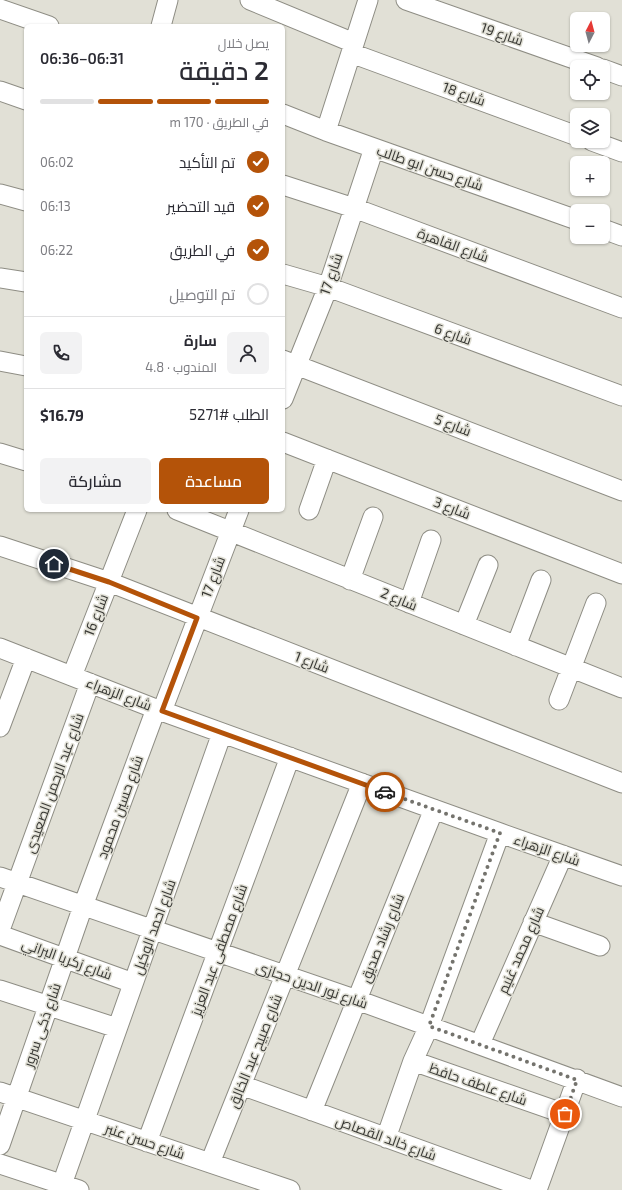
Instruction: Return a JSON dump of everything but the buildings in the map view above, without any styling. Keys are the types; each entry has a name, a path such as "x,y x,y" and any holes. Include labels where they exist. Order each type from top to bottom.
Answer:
{"street":[{"path":"162,24 168,0"},
{"name":"شارع 18","path":"250,0 353,48 570,133"},
{"path":"326,131 368,0"},
{"name":"شارع 19","path":"406,0 578,60"},
{"path":"0,9 43,24"},
{"path":"610,72 622,76"},
{"path":"0,91 24,99"},
{"name":"شارع حسن ابو طالب","path":"285,115 326,131 570,218"},
{"name":"شارع 17","path":"285,389 290,363 328,287 374,148"},
{"path":"610,148 622,152"},
{"name":"شارع القاهرة","path":"285,186 354,208 622,308"},
{"path":"0,194 24,200"},
{"path":"610,232 622,236"},
{"name":"شارع 6","path":"285,275 328,287 622,396"},
{"path":"0,278 24,282"},
{"path":"0,361 24,366"},
{"name":"شارع 5","path":"290,363 622,491"},
{"name":"شارع 3","path":"285,443 622,574"},
{"path":"0,453 24,460"},
{"path":"309,510 327,459"},
{"name":"شارع 16","path":"72,676 136,512"},
{"name":"شارع 2","path":"182,512 622,688"},
{"name":"شارع 17","path":"159,710 238,512"},
{"path":"350,580 373,517"},
{"path":"409,603 431,540"},
{"name":"شارع 1","path":"0,546 109,582 197,618 622,783"},
{"path":"464,625 488,565"},
{"path":"516,646 541,580"},
{"path":"559,700 596,603"},
{"name":"شارع الزهراء","path":"0,648 159,710 622,876"},
{"path":"0,727 26,658"},
{"name":"شارع عبد الرحمن الصعيدى","path":"0,930 9,880 90,683"},
{"name":"شارع حسين محمود","path":"83,906 159,710"},
{"name":"شارع احمد الوكيل","path":"61,1187 222,733"},
{"name":"شارع مصطفى عبد العزيز","path":"147,1142 290,757"},
{"name":"شارع صبيح عبد الخالق","path":"210,1163 362,783"},
{"name":"شارع رشاد صديق","path":"312,1111 434,809"},
{"path":"386,1138 413,1061 429,1026 500,833"},
{"name":"شارع محمد غنيم","path":"480,1044 563,855"},
{"name":"شارع نور الدين حجازى","path":"9,880 357,1000 622,1097"},
{"name":"شارع ذكى سرور","path":"0,1145 8,1095 49,1006 83,906"},
{"path":"533,922 600,946"},
{"name":"شارع زكريا البراني","path":"0,935 133,983"},
{"path":"0,990 117,1028"},
{"name":"شارع عاطف حافظ","path":"413,1061 565,1114"},
{"path":"537,1190 577,1080"},
{"name":"شارع خالد القصاص","path":"241,1085 531,1190"},
{"name":"شارع حسن عنبر","path":"8,1095 290,1190"},
{"path":"0,1164 61,1187 79,1190"}],"way so far":[{"path":"385,792 500,833 429,1026 577,1080 565,1114"}],"route":[{"path":"54,564 109,582 197,618 162,711 385,792"}]}
